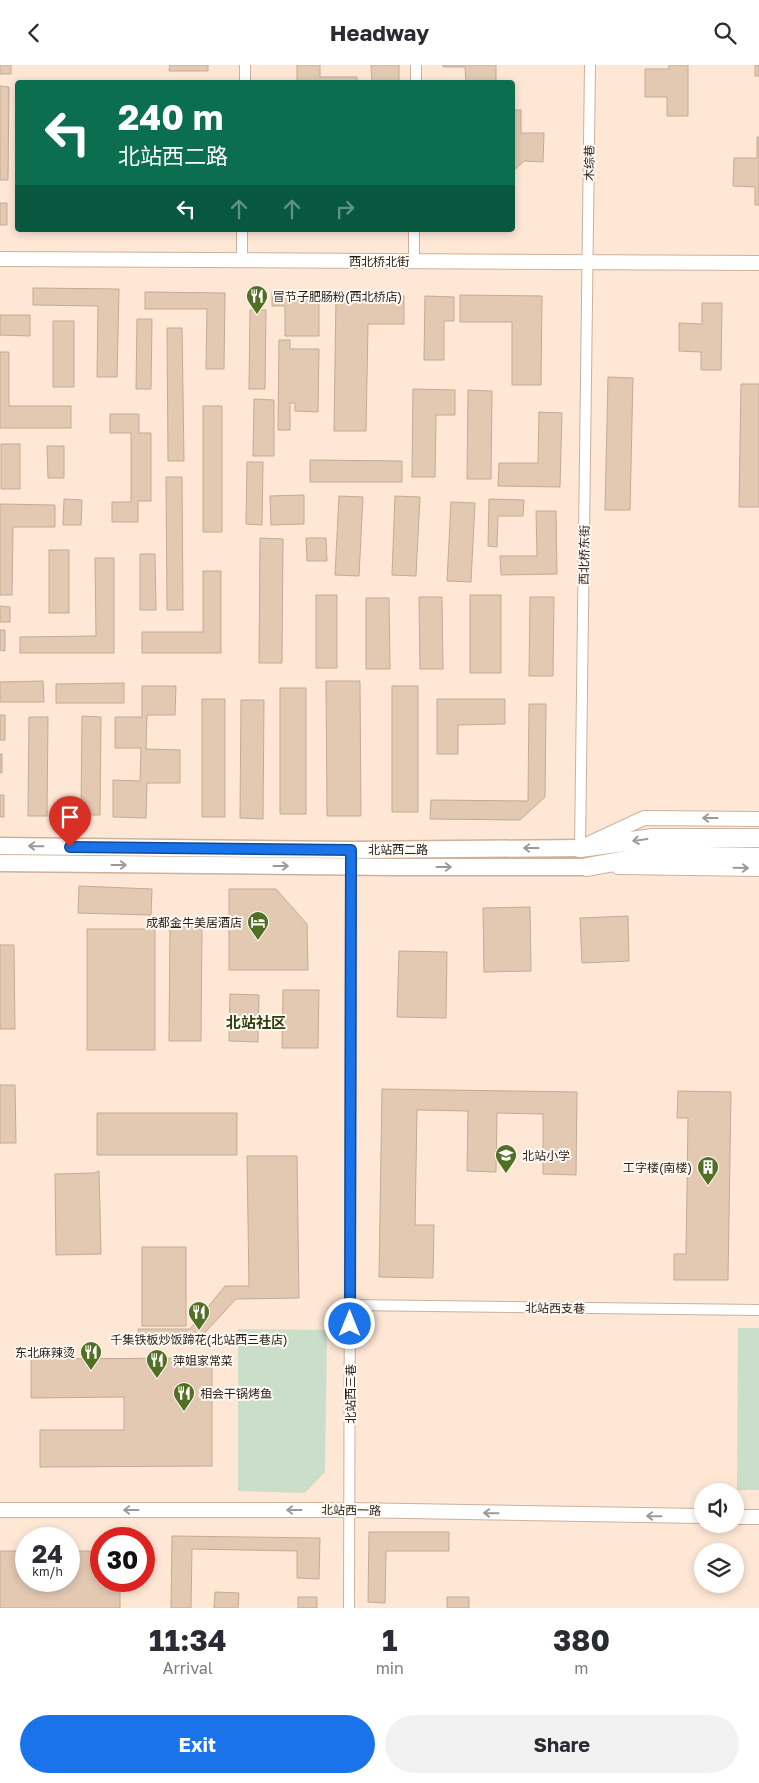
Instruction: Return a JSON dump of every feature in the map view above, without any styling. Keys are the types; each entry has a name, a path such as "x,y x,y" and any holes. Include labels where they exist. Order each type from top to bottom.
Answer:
{"highway":[{"path":"580,848 652,838 759,839"},
{"path":"587,867 652,855 759,857"}],"main road":[{"name":"北站西二路","path":"0,846 351,850 580,848"},
{"name":"北站西二路","path":"0,863 351,867 587,867"}],"street":[{"path":"245,65 245,80"},
{"path":"416,65 416,80"},
{"name":"木综巷","path":"588,262 590,65"},
{"path":"242,232 242,260"},
{"path":"414,232 414,261"},
{"name":"西北桥北街","path":"0,259 759,263"},
{"name":"西北桥东街","path":"580,848 588,262"},
{"name":"北站西二路","path":"580,848 644,818 759,819"},
{"name":"北站西三巷","path":"349,1608 351,850"},
{"name":"北站西二路","path":"587,867 759,869"},
{"name":"北站西支巷","path":"350,1305 759,1310"},
{"name":"北站西一路","path":"0,1510 350,1510 694,1516"},
{"path":"744,1517 759,1517"}],"green space":[{"path":"738,1328 759,1328 759,1490 744,1490 744,1483 737,1483"},
{"path":"238,1329 327,1330 325,1472 305,1493 238,1491"}],"building":[{"path":"0,65 11,65 11,74 0,74"},
{"path":"170,65 208,65 208,71 169,71"},
{"path":"297,65 320,65 320,77 357,77 357,80 297,80"},
{"path":"371,65 399,65 399,80 372,80"},
{"path":"443,65 496,65 496,80 466,80 465,67 443,67"},
{"path":"669,65 688,65 688,116 667,116 667,97 645,97 645,69 669,69"},
{"path":"755,65 759,65 759,76 755,76"},
{"path":"0,86 9,87 8,180 0,180"},
{"path":"515,110 521,110 521,133 544,133 543,162 524,161 515,169"},
{"path":"757,137 759,137 759,205 755,205 755,187 733,186 734,158 757,158"},
{"path":"0,203 7,203 7,225 0,225"},
{"path":"33,288 119,289 117,377 97,377 98,306 33,305"},
{"path":"145,292 225,293 224,369 206,369 207,309 145,309"},
{"path":"272,292 319,292 319,336 285,336 285,306 272,306"},
{"path":"336,295 404,296 404,324 368,324 366,431 334,431"},
{"path":"460,295 542,296 541,385 512,385 512,322 460,322"},
{"path":"425,296 454,297 454,321 444,321 444,360 424,360"},
{"path":"702,303 722,303 721,370 701,370 701,352 679,351 679,323 702,324"},
{"path":"250,310 266,310 265,389 249,389"},
{"path":"0,315 30,315 30,336 0,335"},
{"path":"137,319 152,319 151,389 136,389"},
{"path":"53,321 74,321 74,387 53,387"},
{"path":"167,328 182,328 184,461 168,461"},
{"path":"279,340 290,340 290,349 319,349 318,412 295,411 295,403 290,403 290,430 278,430"},
{"path":"0,352 9,352 9,406 71,406 71,428 0,428"},
{"path":"608,377 633,378 630,510 605,510"},
{"path":"741,384 759,384 759,507 739,507"},
{"path":"413,389 455,390 455,415 436,415 435,477 412,477"},
{"path":"468,390 492,391 491,479 467,479"},
{"path":"254,399 274,400 274,456 253,456"},
{"path":"203,406 222,406 222,532 203,532"},
{"path":"539,412 562,413 560,487 498,486 499,463 538,463"},
{"path":"110,414 139,414 139,433 151,433 151,501 138,501 138,522 112,522 112,502 131,502 131,433 110,433"},
{"path":"1,444 20,444 20,489 1,489"},
{"path":"47,446 64,446 64,478 48,478"},
{"path":"310,460 402,461 402,482 310,482"},
{"path":"247,462 263,462 262,525 246,524"},
{"path":"166,477 182,477 183,610 167,610"},
{"path":"304,495 304,524 271,525 270,496"},
{"path":"339,496 363,497 359,576 335,575"},
{"path":"395,496 420,497 416,576 392,575"},
{"path":"64,499 82,500 81,525 63,525"},
{"path":"489,499 524,500 523,516 498,516 497,547 488,546"},
{"path":"451,502 475,503 471,582 447,581"},
{"path":"0,504 55,505 55,527 13,527 12,595 0,595"},
{"path":"536,511 556,511 557,574 501,575 500,556 537,556"},
{"path":"260,538 283,539 282,663 259,663"},
{"path":"306,538 326,538 327,561 307,561"},
{"path":"49,550 69,550 69,613 49,613"},
{"path":"140,554 155,554 156,610 140,610"},
{"path":"95,558 114,558 114,653 20,653 20,637 96,636"},
{"path":"203,571 221,571 221,653 142,653 142,632 203,632"},
{"path":"316,595 337,595 337,668 316,668"},
{"path":"470,595 501,595 501,673 470,673"},
{"path":"419,597 442,597 443,669 420,669"},
{"path":"530,597 554,597 553,676 529,676"},
{"path":"366,598 389,598 390,669 366,669"},
{"path":"0,606 10,607 10,622 0,622"},
{"path":"0,630 5,630 5,651 0,650"},
{"path":"43,681 44,702 0,702 0,682"},
{"path":"326,681 360,681 361,816 327,816"},
{"path":"124,683 124,703 56,703 56,684"},
{"path":"142,686 176,686 175,715 147,715 146,749 180,750 180,783 147,783 146,818 113,817 113,780 140,781 141,748 115,748 115,717 142,717"},
{"path":"392,686 418,686 418,812 392,812"},
{"path":"280,688 306,688 306,814 280,814"},
{"path":"202,699 225,699 225,817 202,817"},
{"path":"437,699 505,699 505,724 458,725 458,754 437,754"},
{"path":"241,700 264,700 263,819 240,818"},
{"path":"529,704 546,704 545,797 520,820 430,819 431,800 528,801"},
{"path":"0,715 5,715 5,740 0,740"},
{"path":"82,716 101,717 100,815 81,815"},
{"path":"29,717 48,717 47,816 28,816"},
{"path":"0,754 2,754 2,773 0,773"},
{"path":"0,795 4,795 4,817 0,817"},
{"path":"79,886 152,889 151,915 78,913"},
{"path":"229,889 276,889 307,924 308,970 229,970"},
{"path":"530,907 531,971 484,972 483,908"},
{"path":"628,916 629,961 582,963 580,918"},
{"path":"170,925 202,926 201,1041 169,1041"},
{"path":"87,929 155,929 155,1050 87,1050"},
{"path":"0,945 14,945 15,1029 0,1029"},
{"path":"399,951 447,952 446,1018 397,1017"},
{"path":"283,990 319,990 318,1048 282,1048"},
{"path":"230,994 259,995 258,1042 229,1041"},
{"path":"0,1085 15,1085 16,1143 0,1143"},
{"path":"382,1089 577,1092 576,1175 543,1174 543,1114 497,1113 496,1172 467,1171 468,1111 417,1110 415,1225 434,1225 433,1278 379,1277"},
{"name":"工字楼(南楼)","path":"678,1091 731,1092 728,1280 674,1280 674,1254 686,1254 688,1118 677,1118"},
{"path":"97,1113 237,1113 237,1155 97,1155"},
{"path":"247,1156 297,1156 299,1298 236,1299 198,1340 139,1341 138,1329 190,1329 225,1286 249,1286"},
{"path":"99,1171 101,1254 56,1255 55,1174 94,1173"},
{"path":"142,1247 186,1247 186,1326 142,1326"},
{"path":"212,1358 212,1466 40,1467 40,1430 124,1430 124,1397 31,1398 31,1359"},
{"path":"369,1532 449,1532 449,1551 386,1551 385,1603 368,1602"},
{"path":"172,1536 320,1538 319,1579 297,1578 297,1551 192,1549 191,1608 171,1608"},
{"path":"0,1551 15,1551 15,1592 80,1592 80,1551 90,1551 90,1592 120,1592 120,1608 0,1608"},
{"path":"215,1592 239,1593 238,1608 214,1608"},
{"path":"298,1597 317,1597 317,1608 298,1608"},
{"path":"447,1597 469,1597 469,1608 447,1608"}],"place":[{"name":"冒节子肥肠粉(西北桥店)","path":"257,315"},
{"name":"成都金牛美居酒店","path":"258,941"},
{"name":"北站小学","path":"506,1174"},
{"name":"工字楼(南楼)","path":"708,1186"},
{"name":"千集铁板炒饭蹄花(北站西三巷店)","path":"199,1331"},
{"name":"东北麻辣烫","path":"91,1371"},
{"name":"萍姐家常菜","path":"157,1379"},
{"name":"相会干锅烤鱼","path":"184,1412"}],"district":[{"name":"北站社区","path":"256,1022"}],"route":[{"path":"70,847 351,850 350,1324"}]}
